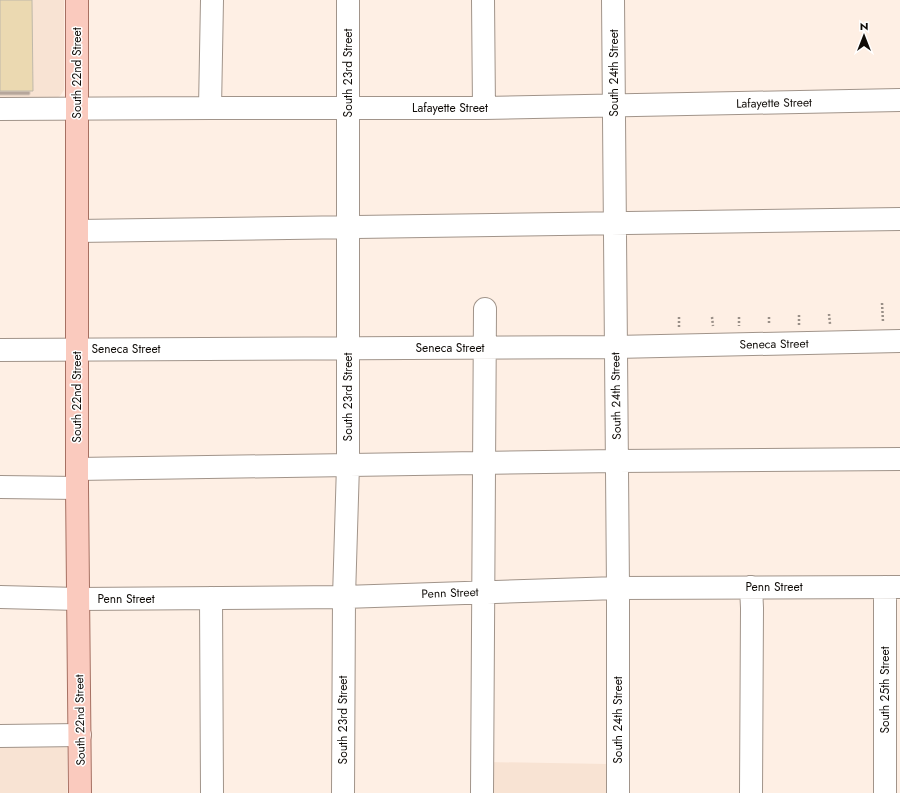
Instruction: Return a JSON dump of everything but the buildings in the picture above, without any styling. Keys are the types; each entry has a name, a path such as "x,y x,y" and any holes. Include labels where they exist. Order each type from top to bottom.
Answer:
{"main road":[{"name":"South 22nd Street","path":"77,0 77,479 80,793"}],"street":[{"path":"210,108 212,0"},
{"name":"South 23rd Street","path":"343,793 344,597 348,465 348,0"},
{"path":"483,0 484,108"},
{"name":"South 24th Street","path":"613,0 618,588 618,793"},
{"name":"Lafayette Street","path":"0,109 484,108 900,100"},
{"path":"77,231 900,219"},
{"path":"482,793 485,309"},
{"name":"Seneca Street","path":"0,350 615,347 900,341"},
{"path":"0,488 77,479 348,465 484,462 900,459"},
{"path":"750,793 751,587"},
{"name":"Penn Street","path":"0,597 78,599 344,597 618,588 892,587"},
{"name":"South 25th Street","path":"886,793 892,587"},
{"path":"211,598 212,793"},
{"path":"0,736 80,735"}],"path":[{"path":"882,303 883,324"},
{"path":"830,314 830,325"},
{"path":"799,315 799,325"},
{"path":"679,316 679,327"},
{"path":"712,317 713,326"},
{"path":"739,317 740,326"},
{"path":"769,317 769,326"}],"shaded area":[{"path":"0,0 64,0 64,90 60,96 53,100 0,99"},
{"path":"0,744 67,744 67,793 0,793"},
{"path":"487,762 608,764 608,793 487,793"}]}
